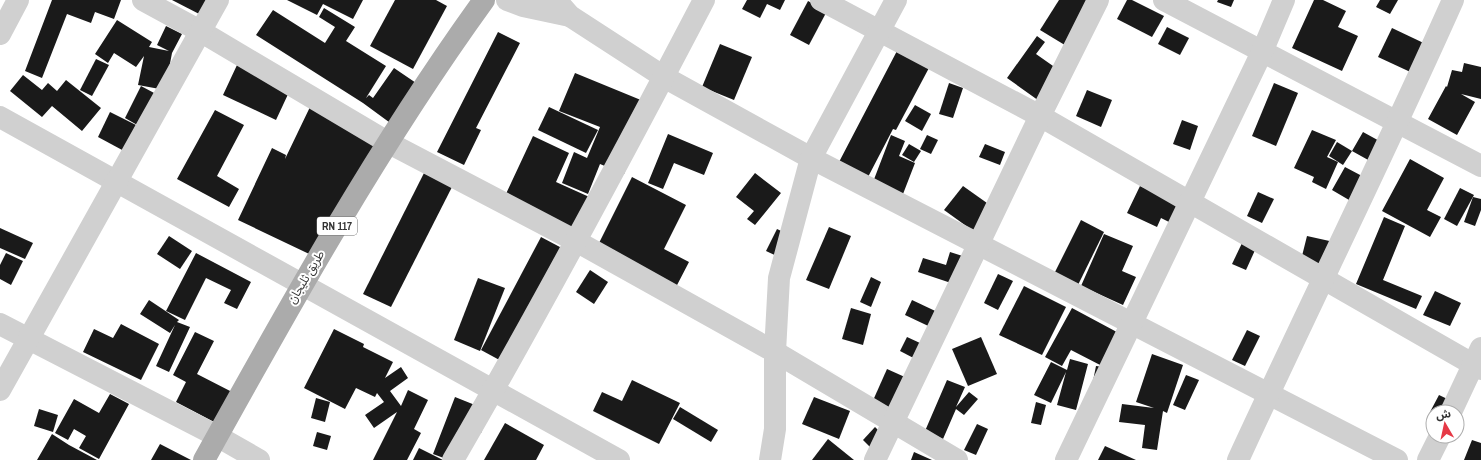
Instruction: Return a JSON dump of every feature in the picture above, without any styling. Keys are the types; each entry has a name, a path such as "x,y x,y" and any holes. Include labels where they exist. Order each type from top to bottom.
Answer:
{"main road":[{"name":"طريق ثليجان","path":"204,460 302,283 443,56 484,0"}],"street":[{"path":"0,34 18,0"},
{"path":"143,0 200,31 389,143 576,241 775,352 957,460"},
{"path":"0,390 218,0"},
{"path":"556,0 570,16 664,78 812,158 1397,460"},
{"path":"454,460 576,241 664,78 704,0"},
{"path":"821,0 1040,116 1188,203 1323,278 1479,361 1455,404"},
{"path":"770,460 775,429 775,352 779,278 812,158 896,0"},
{"path":"875,460 980,245 1040,116 1098,0"},
{"path":"1164,0 1398,124 1481,166"},
{"path":"1066,460 1132,324 1188,203 1262,52 1284,0"},
{"path":"1238,460 1323,278 1398,124 1453,0"},
{"path":"519,2 570,16"},
{"path":"0,117 619,460"},
{"path":"0,324 217,436 259,460"},
{"path":"1428,460 1436,444"}],"building":[{"path":"52,0 121,0 114,19 95,12 91,23 67,14 42,78 25,71"},
{"path":"172,0 214,0 205,17"},
{"path":"287,0 363,0 353,19 323,4 317,15"},
{"path":"395,0 436,0 447,6 413,69 370,46"},
{"path":"747,0 785,0 780,10 767,4 760,18 742,9"},
{"path":"1059,0 1103,0 1073,50 1040,30"},
{"path":"1127,0 1132,0 1164,16 1152,37 1117,19"},
{"path":"1218,0 1234,0 1231,7 1217,2"},
{"path":"1314,0 1323,0 1346,11 1338,27 1358,36 1342,71 1292,48"},
{"path":"1380,0 1398,0 1390,14 1376,7"},
{"path":"808,1 827,11 809,45 790,35"},
{"path":"324,8 355,27 346,41 386,66 366,98 369,95 373,98 394,68 419,85 393,125 363,103 256,35 273,10 325,43 335,27 319,17"},
{"path":"117,20 152,42 149,47 169,51 157,45 166,26 182,34 172,53 165,90 138,85 144,56 136,67 114,53 108,63 95,54"},
{"path":"1167,27 1189,38 1180,55 1158,44"},
{"path":"1392,28 1432,47 1419,76 1378,57"},
{"path":"498,32 520,43 476,128 481,130 464,165 437,152"},
{"path":"1037,36 1045,42 1036,54 1063,73 1042,103 1007,78"},
{"path":"720,44 752,57 734,100 702,87"},
{"path":"898,49 930,66 896,130 893,129 868,177 839,162"},
{"path":"96,59 109,65 92,96 80,90"},
{"path":"1464,63 1481,67 1481,99 1461,94 1475,102 1457,135 1428,119 1446,86 1447,87 1452,70 1462,72"},
{"path":"237,65 290,90 276,120 223,95"},
{"path":"575,73 653,105 624,174 600,164 588,194 562,183 574,152 587,158 600,127 559,111"},
{"path":"23,75 42,90 48,83 57,91 66,80 101,108 82,131 52,106 42,117 10,91"},
{"path":"949,83 963,88 953,118 939,114"},
{"path":"1274,83 1298,93 1276,146 1252,136"},
{"path":"141,86 156,94 139,126 125,118"},
{"path":"1087,90 1112,100 1101,127 1076,116"},
{"path":"915,105 931,114 922,131 905,121"},
{"path":"310,107 384,142 326,262 238,220 272,148 286,155 285,159"},
{"path":"549,107 598,130 586,153 538,130"},
{"path":"215,110 244,125 217,176 239,189 229,207 177,179"},
{"path":"110,112 136,125 124,151 98,137"},
{"path":"1182,120 1198,126 1190,150 1173,144"},
{"path":"1312,130 1336,140 1327,157 1338,162 1326,189 1312,182 1314,177 1294,168"},
{"path":"1363,132 1394,149 1361,207 1332,190 1345,167 1362,176 1370,161 1352,151"},
{"path":"668,134 713,153 704,175 674,163 663,189 648,183"},
{"path":"891,135 905,141 899,156 915,163 903,194 873,182"},
{"path":"927,135 938,140 931,154 920,149"},
{"path":"533,136 569,153 556,182 596,200 581,233 504,198"},
{"path":"1337,142 1352,151 1343,165 1329,156"},
{"path":"909,144 921,151 914,162 902,155"},
{"path":"985,144 1005,152 1000,165 979,157"},
{"path":"1410,159 1444,178 1427,210 1441,217 1430,237 1382,211"},
{"path":"424,173 452,187 391,307 363,294"},
{"path":"755,173 781,193 755,225 747,219 754,211 736,197"},
{"path":"632,177 686,205 664,249 689,262 675,289 596,249"},
{"path":"963,186 994,208 976,233 944,210"},
{"path":"1140,186 1184,206 1175,225 1161,218 1157,227 1127,213"},
{"path":"1460,188 1474,195 1457,226 1444,219"},
{"path":"1258,192 1274,199 1262,223 1247,216"},
{"path":"1473,197 1481,199 1481,210 1475,226 1464,222"},
{"path":"1384,217 1405,226 1383,280 1422,296 1416,309 1356,284"},
{"path":"1081,220 1104,232 1078,285 1054,274"},
{"path":"829,227 851,236 829,289 806,280"},
{"path":"0,228 33,243 25,259 0,248"},
{"path":"777,229 792,236 781,258 766,251"},
{"path":"1104,234 1133,246 1122,271 1136,277 1123,305 1081,286"},
{"path":"169,236 192,251 180,269 157,254"},
{"path":"1307,236 1343,244 1338,267 1301,260"},
{"path":"541,237 575,255 514,368 481,350"},
{"path":"1243,241 1256,248 1246,270 1232,264"},
{"path":"950,252 972,259 963,287 918,272 923,258 946,265"},
{"path":"6,253 23,261 11,285 0,279 0,265"},
{"path":"196,253 251,282 237,309 224,303 231,290 206,278 185,320 166,311"},
{"path":"590,270 608,282 594,304 576,292"},
{"path":"998,274 1013,281 998,310 984,303"},
{"path":"871,277 881,282 871,307 860,302"},
{"path":"478,278 505,288 480,351 454,340"},
{"path":"1024,286 1066,307 1042,355 999,335"},
{"path":"1435,291 1461,303 1450,326 1423,315"},
{"path":"149,300 179,320 177,322 190,327 169,372 156,366 175,325 170,333 140,314"},
{"path":"912,300 948,317 941,332 905,315"},
{"path":"851,308 871,314 863,345 842,339"},
{"path":"1072,308 1128,338 1089,401 1096,366 1104,367 1071,350 1062,366 1045,357"},
{"path":"121,324 159,344 141,380 83,352 94,329 113,338"},
{"path":"334,329 364,344 363,347 393,362 385,378 401,367 408,378 390,391 401,406 408,390 428,400 414,429 421,433 407,460 373,460 397,412 374,428 365,415 384,402 377,393 375,397 356,388 345,409 304,388"},
{"path":"1247,330 1260,336 1245,366 1232,360"},
{"path":"195,332 214,341 197,374 234,393 218,424 176,402 186,382 173,375"},
{"path":"907,337 920,343 927,365 900,351"},
{"path":"981,337 997,374 968,386 952,349"},
{"path":"1152,354 1183,365 1167,413 1163,411 1157,450 1142,448 1145,425 1119,422 1122,404 1154,408 1136,402"},
{"path":"1070,359 1088,364 1076,410 1057,405 1066,372 1051,403 1034,395 1051,362 1067,370"},
{"path":"887,369 916,382 901,417 871,405"},
{"path":"1186,375 1199,380 1185,410 1173,405"},
{"path":"632,380 680,403 659,444 593,411 602,392 622,401"},
{"path":"947,380 965,387 956,407 969,392 978,399 964,415 956,409 943,439 925,431"},
{"path":"110,394 129,404 99,459 79,448 86,436 74,429 68,440 55,433 74,399 99,413"},
{"path":"1439,395 1458,404 1434,404"},
{"path":"455,397 490,411 481,433 470,429 449,460 433,454"},
{"path":"814,397 850,411 839,439 802,424"},
{"path":"316,398 330,402 325,422 311,418"},
{"path":"1036,402 1046,405 1041,425 1031,423"},
{"path":"680,407 718,430 711,442 673,419"},
{"path":"39,409 58,415 53,432 34,426"},
{"path":"505,423 544,445 536,460 484,460"},
{"path":"977,424 988,429 976,455 964,450"},
{"path":"875,427 886,438 874,451 863,440"},
{"path":"317,432 331,436 327,450 313,446"},
{"path":"52,434 69,445 97,460 37,460"},
{"path":"828,439 854,460 812,460"},
{"path":"1472,440 1481,443 1481,460 1464,460"},
{"path":"160,444 191,460 151,460"},
{"path":"1105,446 1136,460 1098,460"},
{"path":"419,448 443,460 413,460"},
{"path":"914,452 932,460 911,460"}]}
